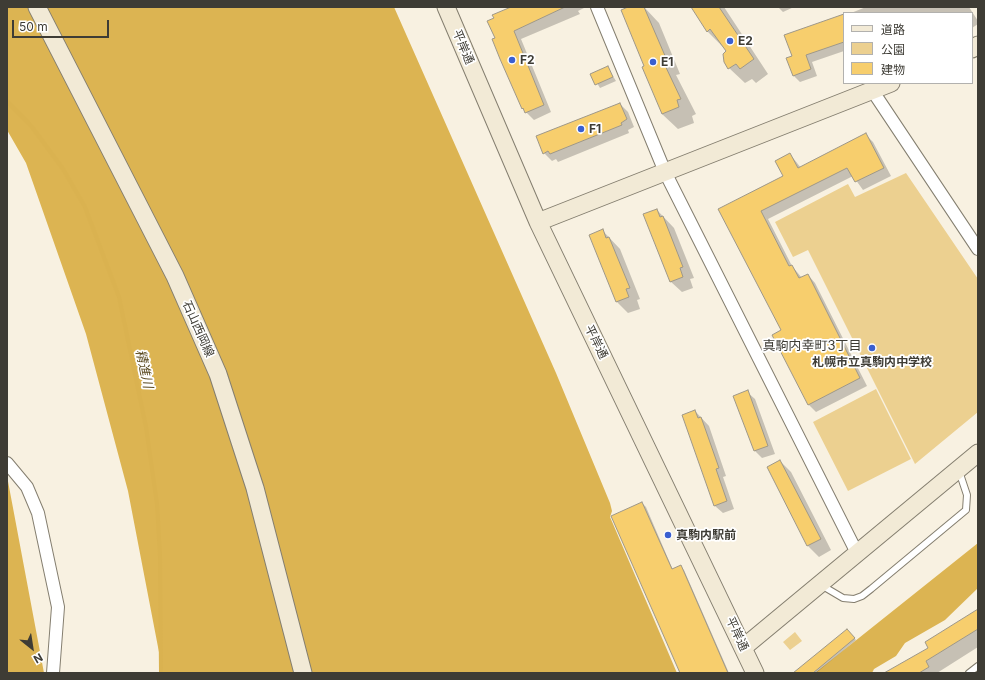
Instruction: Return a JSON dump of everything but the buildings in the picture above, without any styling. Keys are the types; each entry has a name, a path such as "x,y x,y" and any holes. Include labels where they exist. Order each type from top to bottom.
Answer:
{"street":[{"name":"石山西岡線","path":"37,7 175,276 218,374 255,488 303,673"},
{"name":"平岸通","path":"446,7 538,222 744,647 755,673"},
{"path":"597,7 665,172 857,553"},
{"path":"538,222 888,84"},
{"path":"872,90 978,249"},
{"path":"744,647 978,453"},
{"path":"7,463 27,487 38,513 58,607 53,673"}],"lane":[{"path":"820,585 843,598 854,599 862,596 966,510 968,504 967,495 958,470"},
{"path":"969,673 978,666"}],"green space":[{"path":"906,173 978,279 978,412 915,464 808,250 793,257 775,222 848,184 855,197"},
{"path":"876,389 911,459 848,491 813,422"},
{"path":"795,632 802,641 790,650 783,642"}],"shaded area":[{"path":"7,7 394,7 556,373 610,503 612,511 610,517 677,673 163,673 128,491 86,334 26,163 7,130"},
{"path":"7,476 44,673 7,673"},
{"path":"978,543 978,588 945,620 905,643 896,656 874,669 872,673 815,673"}],"waterway":[{"name":"精進川","path":"7,101 32,127 63,169 85,207 119,297 146,427 157,504 160,556 161,673"}],"place":[{"name":"E2","path":"730,41"},
{"name":"F2","path":"512,60"},
{"name":"E1","path":"653,62"},
{"name":"F1","path":"581,129"},
{"name":"札幌市立真駒内中学校","path":"872,348"},
{"name":"真駒内駅前","path":"668,535"}],"district":[{"name":"真駒内幸町3丁目","path":"812,346"}]}
